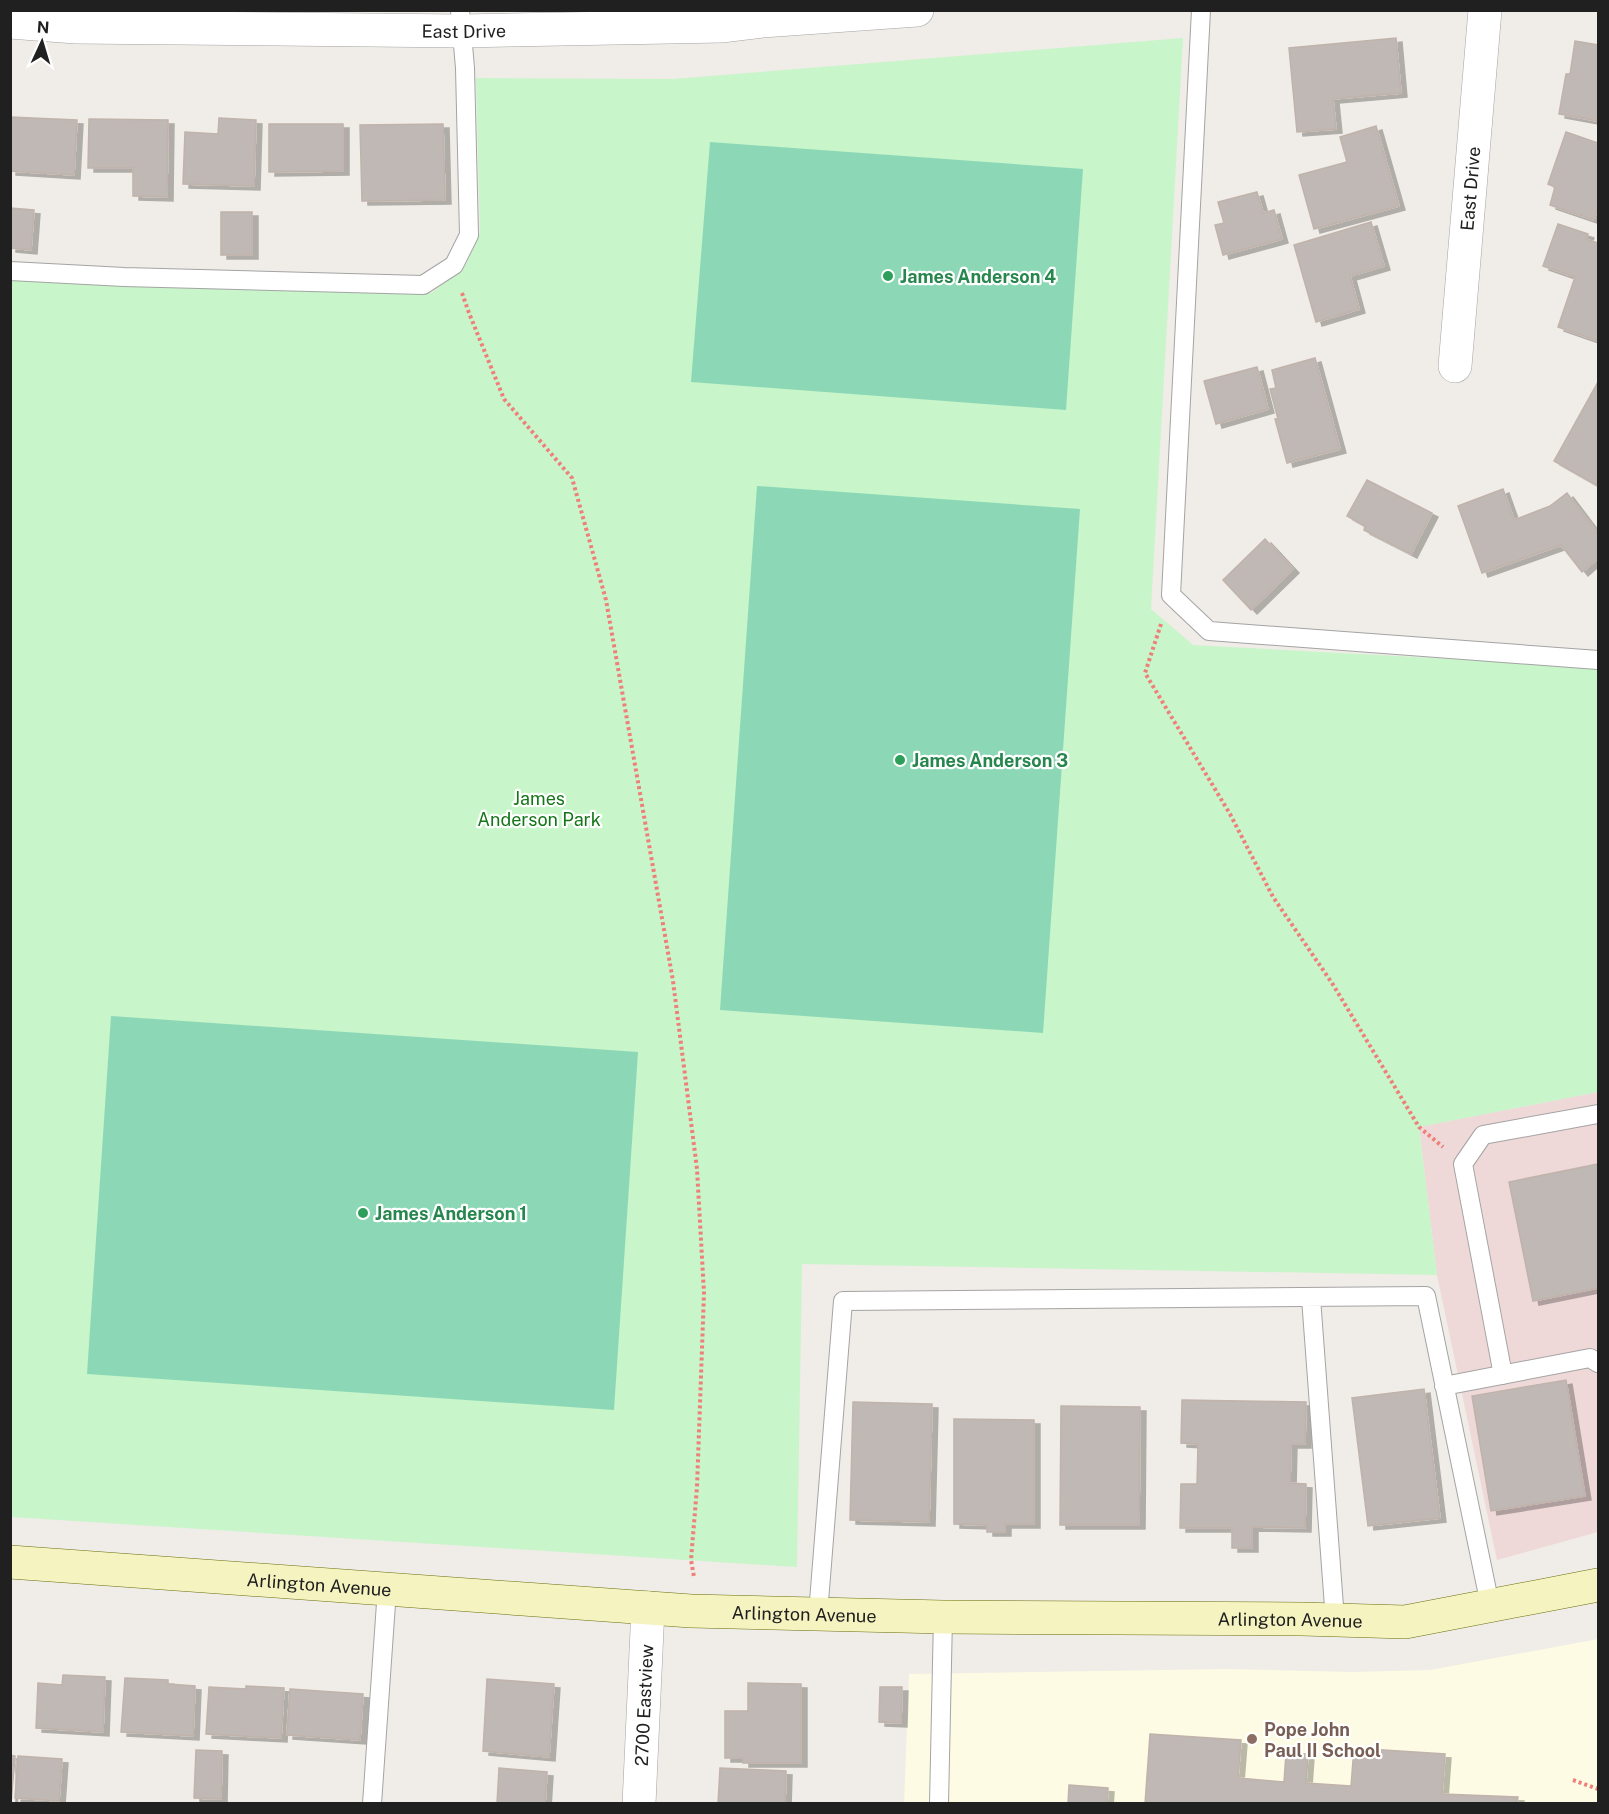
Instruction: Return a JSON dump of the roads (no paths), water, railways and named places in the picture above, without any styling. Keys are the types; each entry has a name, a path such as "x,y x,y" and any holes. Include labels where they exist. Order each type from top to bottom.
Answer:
{"street":[{"name":"East Drive","path":"10,22 76,27 723,18 762,21 917,10"},
{"name":"East Drive","path":"1455,366 1485,10"},
{"name":"Arlington Avenue","path":"10,1562 691,1611 943,1617 1406,1622 1599,1585"},
{"name":"2700 Eastview","path":"639,1803 648,1608"}],"lane":[{"path":"1201,10 1171,595 1209,631 1599,660"},
{"path":"10,271 124,277 423,285 454,265 469,235 465,68 461,21"},
{"path":"1503,1375 1463,1164 1483,1135 1599,1114"},
{"path":"818,1614 843,1301 1426,1296 1490,1605"},
{"path":"1311,1298 1335,1620"},
{"path":"1444,1386 1590,1358 1599,1363"},
{"path":"372,1803 387,1588"},
{"path":"939,1803 943,1617"}],"place":[{"name":"James Anderson 4","path":"888,276"},
{"name":"James Anderson 3","path":"900,760"},
{"name":"James Anderson 1","path":"363,1213"},
{"name":"Pope John Paul II School","path":"1252,1739"}],"park label":[{"name":"James Anderson Park","path":"539,808"}]}
